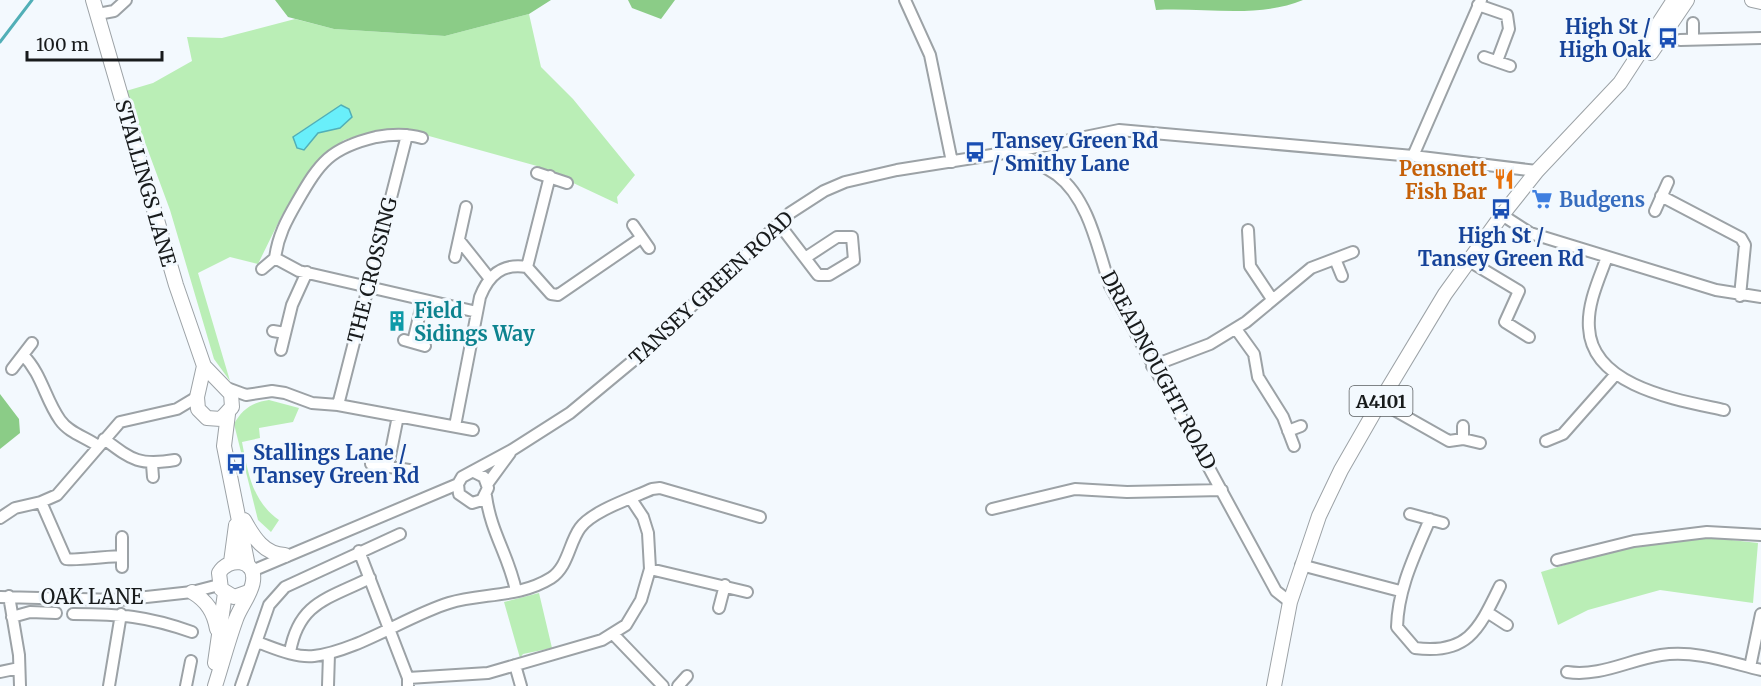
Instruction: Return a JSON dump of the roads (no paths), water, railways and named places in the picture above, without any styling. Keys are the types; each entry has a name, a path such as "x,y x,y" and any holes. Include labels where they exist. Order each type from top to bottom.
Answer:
{"main road":[{"name":"STALLINGS LANE","path":"93,0 176,285 204,366 224,387"},
{"name":"A4101","path":"1276,685 1290,602 1319,516 1341,470 1380,402 1446,294 1502,215 1537,171 1620,83 1642,65 1687,0"},
{"name":"A4101","path":"1620,83 1669,1"},
{"name":"STALLINGS LANE","path":"198,395 204,366"},
{"path":"213,686 236,617 253,582 224,446 204,416 198,395 209,384 224,387 231,394 224,446"},
{"path":"204,416 222,418 230,411"},
{"path":"238,511 253,536 264,548 274,555 285,555"},
{"path":"213,686 222,589 219,573 231,562 238,511"},
{"path":"231,562 250,569"},
{"path":"222,589 234,597 248,592"},
{"path":"192,592 202,598 214,614 219,637"}],"street":[{"path":"98,14 114,10 126,0"},
{"path":"905,0 930,55 952,162"},
{"path":"1413,156 1479,2 1507,15 1509,29 1497,61"},
{"path":"1693,23 1693,40"},
{"path":"1680,40 1761,38"},
{"path":"1484,57 1510,66"},
{"name":"TANSEY GREEN ROAD","path":"250,569 458,484 466,474 474,472 512,450 570,413 640,356 790,213 824,191 845,182 897,170 1017,151 1119,130 1413,156 1537,171"},
{"path":"261,269 275,258 281,230 312,176 330,157 347,144 393,134 422,138"},
{"name":"THE CROSSING","path":"338,405 407,135"},
{"name":"DREADNOUGHT ROAD","path":"1017,151 1058,176 1080,202 1110,286 1276,591 1290,602"},
{"path":"537,173 567,183"},
{"path":"527,267 550,176"},
{"path":"1655,211 1668,182"},
{"path":"1661,196 1741,238 1745,245 1740,296"},
{"path":"455,257 466,207"},
{"path":"1502,215 1530,233 1740,296 1761,297"},
{"path":"779,224 806,258 809,267 818,275 829,275 854,260 852,237 837,237 806,258"},
{"path":"633,225 649,248"},
{"path":"1248,230 1250,266 1272,299"},
{"path":"455,426 477,312 485,284 509,265 527,267 551,294 558,295 641,238"},
{"path":"459,240 490,279"},
{"path":"1249,249 1262,247"},
{"path":"1152,366 1210,344 1236,328 1311,268 1353,252"},
{"path":"1607,257 1590,310 1589,328 1592,342 1600,357 1616,374 1635,386 1677,400 1724,410"},
{"path":"275,258 281,264 307,272 477,312"},
{"path":"1335,259 1342,276"},
{"path":"1469,261 1519,291 1505,322 1529,337"},
{"path":"281,350 292,305 307,272"},
{"path":"423,300 408,341 425,346"},
{"path":"1236,328 1254,354 1258,377 1283,417 1294,446"},
{"path":"273,331 285,333"},
{"path":"12,369 32,343"},
{"path":"23,355 35,367 60,421 74,433 101,442 129,458 152,464 175,460"},
{"path":"1546,441 1563,434 1616,374"},
{"path":"224,387 246,395 272,391 285,393 298,400 338,405 473,430"},
{"path":"0,518 15,508 41,502 65,487 120,422 177,409 198,395"},
{"path":"230,411 246,395"},
{"path":"1380,402 1449,441 1463,439 1480,443"},
{"path":"177,409 204,416"},
{"path":"388,466 398,416"},
{"path":"1288,431 1301,426"},
{"path":"1463,426 1463,439"},
{"name":"TANSEY GREEN ROAD","path":"490,523 486,496 488,483 512,450"},
{"path":"152,464 153,477"},
{"path":"371,464 409,470"},
{"path":"474,472 484,477 488,483"},
{"path":"458,484 466,500 490,523 512,572 516,591"},
{"path":"257,642 312,656 329,654 451,602 516,591 554,576 570,552 579,529 589,519 660,488 760,517"},
{"path":"992,509 1074,489 1127,492 1222,490"},
{"name":"TANSEY GREEN ROAD","path":"435,495 466,500"},
{"path":"466,500 486,496"},
{"path":"359,551 390,628 408,682 489,673 614,635 626,625 638,607 650,569 646,525 631,499"},
{"path":"41,502 66,559 74,561 88,556 122,562 122,537"},
{"path":"1410,514 1443,523"},
{"path":"1430,519 1400,591 1397,627 1415,648 1434,650 1455,646 1470,638 1500,586"},
{"path":"1557,560 1634,541 1686,534 1707,532 1761,535"},
{"path":"242,686 269,605 285,586 400,534"},
{"path":"1301,565 1400,591"},
{"path":"650,569 747,592"},
{"path":"290,652 296,625 311,608 370,578"},
{"path":"719,608 725,585"},
{"name":"OAK LANE","path":"4,596 119,600 222,589"},
{"path":"4,596 12,617 20,668 20,686"},
{"path":"12,617 30,612 56,613"},
{"path":"1487,612 1507,625"},
{"path":"73,614 121,614 157,620 192,632"},
{"path":"109,686 121,614"},
{"path":"1567,672 1581,680 1647,657 1678,653 1720,658 1755,669 1761,614"},
{"path":"614,635 663,686"},
{"path":"328,686 329,654"},
{"path":"186,686 191,661"},
{"path":"515,665 521,686"},
{"path":"0,672 20,668"},
{"path":"678,686 687,676"}],"water":[{"path":"341,105 349,109 352,117 340,128 318,133 304,150 297,148 293,137"}],"waterway":[{"path":"0,42 32,0"}],"place":[{"name":"High St / High Oak","path":"1668,38"},
{"name":"Tansey Green Rd / Smithy Lane","path":"975,152"},
{"name":"Pensnett Fish Bar","path":"1504,179"},
{"name":"Budgens","path":"1542,199"},
{"name":"High St / Tansey Green Rd","path":"1501,209"},
{"name":"Field Sidings Way","path":"397,321"},
{"name":"Stallings Lane / Tansey Green Rd","path":"236,464"}]}
